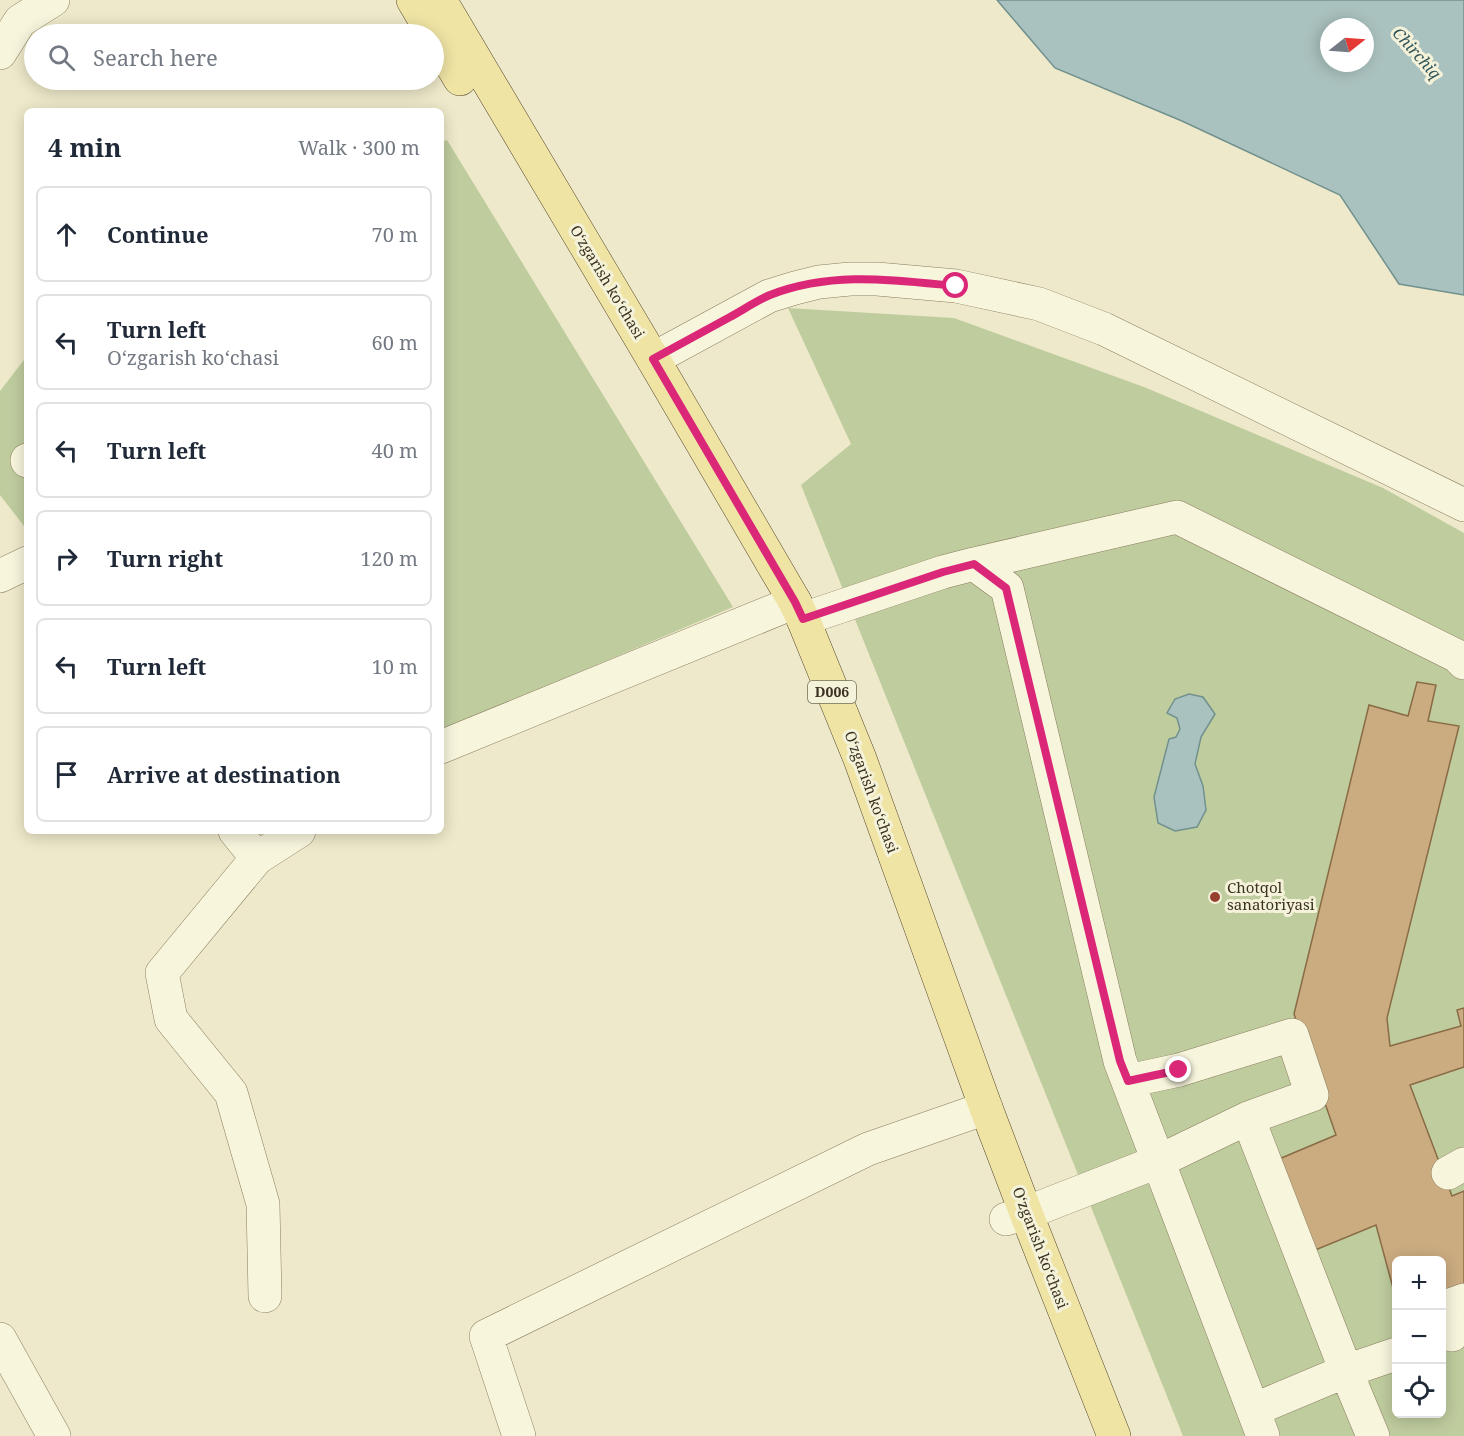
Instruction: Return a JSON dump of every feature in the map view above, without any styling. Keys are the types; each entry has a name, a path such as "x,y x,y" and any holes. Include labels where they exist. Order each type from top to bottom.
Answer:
{"main road":[{"name":"Oʻzgarish koʻchasi","path":"413,0 427,24"},
{"name":"Oʻzgarish koʻchasi","path":"440,0 653,359 791,610 860,759 976,1111 1096,1436"},
{"name":"Oʻzgarish koʻchasi","path":"444,52 731,528 791,610"},
{"name":"Oʻzgarish koʻchasi","path":"1016,1216 1114,1436"}],"street":[{"path":"0,53 13,11 53,0"},
{"path":"653,359 769,296 819,282 877,279 956,286 1040,304 1104,329 1464,505"},
{"path":"444,746 791,610 974,564 1177,517 1457,656 1464,663"},
{"path":"0,576 24,564"},
{"path":"974,564 1006,588 1117,1049 1157,1162 1258,1423 1346,1371 1392,1355"},
{"path":"238,834 257,858"},
{"path":"265,1296 263,1204 231,1094 171,1019 162,973 257,858 294,834"},
{"path":"1016,1216 1157,1162 1248,1118 1312,1095 1292,1035 1179,1070 1128,1081"},
{"path":"519,1436 486,1336 868,1149 976,1111"},
{"path":"1248,1118 1373,1436"},
{"path":"1452,1334 1444,1307 1464,1300"},
{"path":"0,1339 54,1436"}],"green space":[{"path":"447,140 733,607 444,730 444,141"},
{"name":"Chotqol sanatoriyasi","path":"788,308 954,318 1144,387 1383,488 1464,533 1464,1436 1183,1436 801,485 851,444"},
{"path":"24,360 24,526 0,495 0,391"}],"water":[{"name":"Chirchiq","path":"997,0 1464,0 1464,295 1399,284 1340,195 1182,121 1055,68"},
{"path":"1189,694 1203,697 1215,714 1201,737 1195,764 1203,786 1206,810 1197,827 1175,831 1158,823 1154,797 1169,739 1176,737 1180,729 1177,718 1167,713 1175,699"}],"building":[{"path":"1417,682 1436,685 1428,721 1459,726 1387,1018 1390,1046 1461,1026 1457,1010 1464,1008 1464,1067 1410,1085 1452,1196 1464,1191 1464,1291 1446,1298 1446,1256 1392,1256 1392,1284 1376,1225 1308,1253 1279,1159 1336,1135 1294,1014 1369,705 1408,716"}],"place":[{"name":"Chotqol sanatoriyasi","path":"1215,897"}],"route":[{"path":"956,286 877,279 819,282 769,296 653,359 803,619 943,572 974,564 1006,588 1120,1061 1128,1081 1179,1070"}]}
